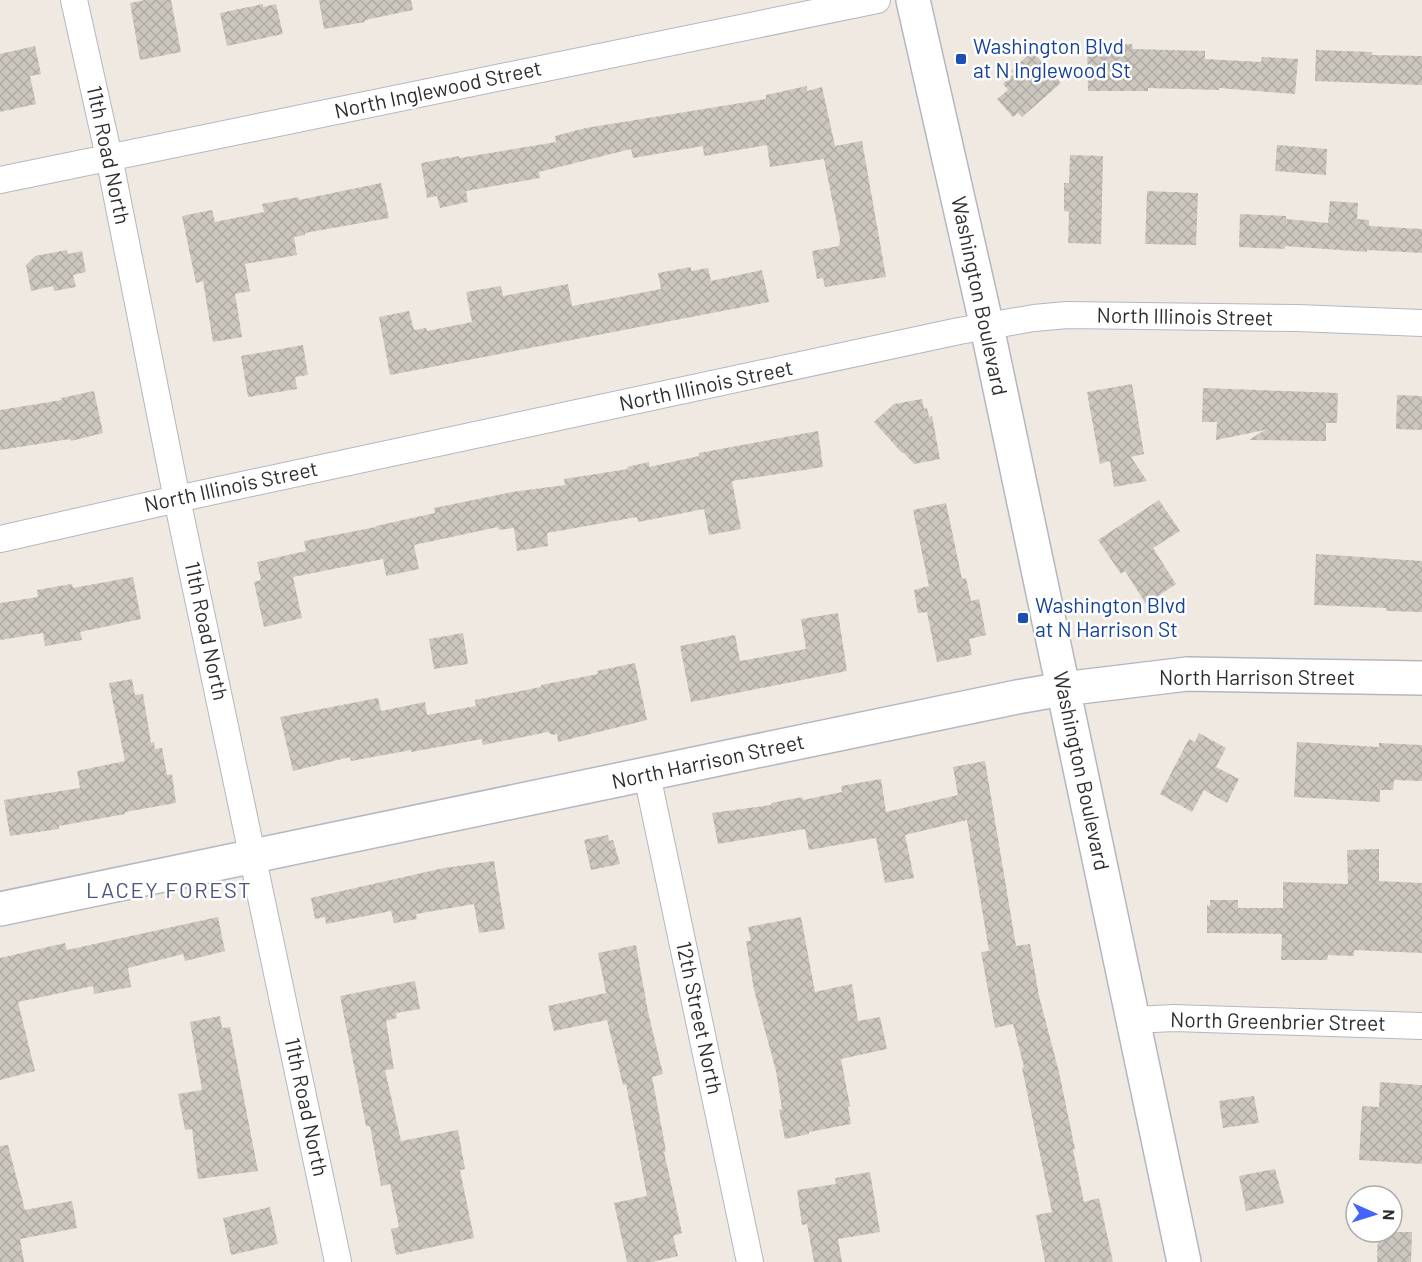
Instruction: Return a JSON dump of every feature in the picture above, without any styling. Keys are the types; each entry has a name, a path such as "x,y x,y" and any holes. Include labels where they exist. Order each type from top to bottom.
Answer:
{"street":[{"name":"11th Road North","path":"75,0 109,157 177,499 338,1262"},
{"name":"North Inglewood Street","path":"0,180 877,0"},
{"name":"Washington Boulevard","path":"913,0 987,327 1184,1262"},
{"name":"North Illinois Street","path":"0,539 177,499 1034,318 1067,315 1297,318 1422,323"},
{"name":"North Harrison Street","path":"0,909 253,854 647,775 1017,696 1187,674 1422,678"},
{"name":"12th Street North","path":"647,775 750,1262"},
{"name":"North Greenbrier Street","path":"1134,1020 1174,1018 1422,1026"}],"building":[{"path":"145,0 171,0 181,52 140,60 130,3"},
{"path":"319,0 411,0 413,10 324,29"},
{"path":"263,4 263,7 276,4 283,34 227,46 220,13"},
{"path":"1132,44 1133,49 1205,51 1205,59 1261,62 1262,57 1298,59 1295,94 1219,88 1219,90 1148,88 1148,91 1088,91 1087,45"},
{"path":"35,46 41,74 30,76 36,104 0,112 0,54"},
{"path":"1316,50 1372,52 1372,55 1422,56 1422,85 1315,81"},
{"path":"1032,51 1061,83 1022,117 1018,113 1013,117 997,99 1008,90 1003,84 1014,74 1011,71"},
{"path":"807,86 807,91 822,87 835,146 862,141 886,277 825,287 823,278 817,279 812,251 839,246 840,239 824,159 770,167 767,145 704,156 703,146 633,158 631,149 539,172 540,178 466,191 468,202 440,208 437,196 427,198 421,163 556,142 555,136 586,128 766,99 766,95"},
{"path":"1277,145 1327,149 1326,175 1275,171"},
{"path":"1070,155 1103,156 1101,244 1068,243 1069,212 1064,211 1064,183 1069,183"},
{"path":"381,183 389,218 305,233 305,235 294,237 297,255 245,264 250,291 235,294 242,337 213,342 203,281 196,283 182,216 212,210 215,222 264,212 262,204 298,197 299,200"},
{"path":"1147,191 1198,193 1196,245 1145,244"},
{"path":"1330,201 1358,203 1357,219 1369,220 1369,226 1422,229 1422,253 1367,250 1367,252 1285,246 1285,249 1239,247 1240,214 1286,216 1286,219 1328,223"},
{"path":"67,250 68,254 82,251 86,272 73,275 76,287 54,291 53,286 31,291 26,265 35,256"},
{"path":"691,267 691,271 708,268 711,281 762,270 769,302 390,375 379,317 409,311 414,330 426,328 427,331 472,322 466,292 501,286 503,296 568,284 572,306 661,289 658,273"},
{"path":"303,345 308,375 295,377 297,389 248,397 241,356"},
{"path":"1132,384 1144,454 1131,457 1147,481 1114,487 1110,461 1100,464 1087,392"},
{"path":"1203,388 1338,393 1337,423 1326,423 1326,441 1249,440 1265,430 1216,440 1217,422 1202,422"},
{"path":"94,391 103,433 71,441 70,439 0,450 0,410 62,400 61,398"},
{"path":"1397,395 1422,396 1422,430 1396,429"},
{"path":"922,399 924,409 927,408 929,417 932,416 940,459 914,464 874,422 894,404"},
{"path":"818,431 823,467 732,481 741,529 709,535 704,509 638,522 637,517 547,533 548,546 517,551 514,528 499,530 498,527 414,545 419,569 386,576 383,559 293,577 302,618 264,627 254,582 261,580 257,562 306,551 304,541 435,513 434,508 512,492 565,485 564,479 628,469 627,467 649,462 649,467 699,456 699,453"},
{"path":"1159,500 1180,531 1153,548 1176,584 1146,604 1125,571 1121,574 1098,540"},
{"path":"946,503 962,579 966,578 971,601 979,599 986,635 969,639 972,655 937,662 927,612 918,613 914,590 929,586 913,510"},
{"path":"1316,554 1422,561 1422,612 1314,605"},
{"path":"133,577 141,619 80,632 82,640 45,646 43,633 0,640 0,603 38,597 37,590 72,584 73,588"},
{"path":"838,613 847,671 691,702 680,646 735,635 740,661 806,649 801,619"},
{"path":"463,633 468,664 434,669 429,639"},
{"path":"635,663 647,720 558,742 557,734 552,735 548,732 483,745 482,739 351,761 350,757 293,771 280,717 378,698 381,711 425,702 427,715 476,706 475,700 598,674 597,671"},
{"path":"132,679 135,695 143,694 151,743 154,742 155,749 162,748 167,775 172,774 176,803 59,826 59,829 10,836 4,800 80,788 77,771 125,761 109,683"},
{"path":"1199,733 1226,748 1216,767 1239,779 1227,803 1204,790 1192,812 1160,794 1189,739 1195,742"},
{"path":"1297,742 1379,747 1379,743 1422,745 1422,781 1394,780 1393,790 1380,790 1380,802 1294,797"},
{"path":"985,761 1016,946 1030,944 1039,996 1059,1072 1084,1202 1099,1198 1113,1262 1045,1262 1036,1215 1052,1212 1022,1068 1024,1067 1013,1024 995,1028 981,952 989,951 967,820 905,835 914,878 885,883 876,838 809,850 805,829 718,844 712,813 771,805 771,803 802,797 803,800 842,792 841,786 881,779 886,812 958,795 953,767"},
{"path":"608,835 609,841 613,840 620,864 591,870 584,840"},
{"path":"1379,849 1379,881 1422,883 1422,953 1354,950 1354,956 1328,955 1327,960 1281,960 1282,934 1207,933 1207,905 1210,906 1210,900 1238,900 1238,908 1283,908 1283,882 1348,884 1347,850"},
{"path":"494,861 505,929 479,933 474,904 416,914 417,919 394,923 391,911 326,924 325,917 315,919 311,898 444,868"},
{"path":"218,917 225,951 185,961 183,954 128,968 131,987 94,994 93,986 18,1002 35,1071 0,1080 0,958 65,943 67,950"},
{"path":"801,917 815,992 852,984 858,1021 880,1017 887,1049 841,1059 851,1124 785,1139 779,1110 782,1109 776,1071 754,990 746,941 751,941 748,927"},
{"path":"636,945 648,1012 663,1074 652,1077 666,1151 664,1152 682,1233 673,1236 678,1256 652,1262 627,1262 614,1203 647,1196 626,1084 623,1085 607,1020 554,1031 548,1006 606,993 598,953"},
{"path":"415,981 420,1009 396,1013 397,1018 386,1021 394,1069 385,1070 401,1141 458,1130 465,1169 460,1170 474,1238 396,1255 391,1229 399,1227 390,1184 381,1186 370,1126 366,1126 340,996"},
{"path":"220,1016 222,1028 230,1027 258,1171 198,1179 192,1129 185,1130 178,1094 202,1090 190,1022"},
{"path":"1380,1082 1422,1085 1422,1164 1359,1160 1362,1106 1379,1107"},
{"path":"1254,1096 1259,1123 1223,1128 1219,1101"},
{"path":"8,1145 25,1210 72,1201 77,1228 20,1239 24,1262 0,1262 0,1146"},
{"path":"1275,1169 1284,1203 1246,1211 1239,1176"},
{"path":"870,1172 880,1232 838,1239 842,1262 814,1262 807,1224 802,1225 797,1190 836,1184 835,1178"},
{"path":"270,1207 278,1244 231,1255 223,1218"},
{"path":"1404,1232 1412,1232 1411,1262 1377,1262 1378,1244 1404,1244"}],"place":[{"name":"Washington Blvd at N Inglewood St","path":"961,59"},
{"name":"Washington Blvd at N Harrison St","path":"1023,618"}],"district":[{"name":"LACEY FOREST","path":"169,890"}]}
